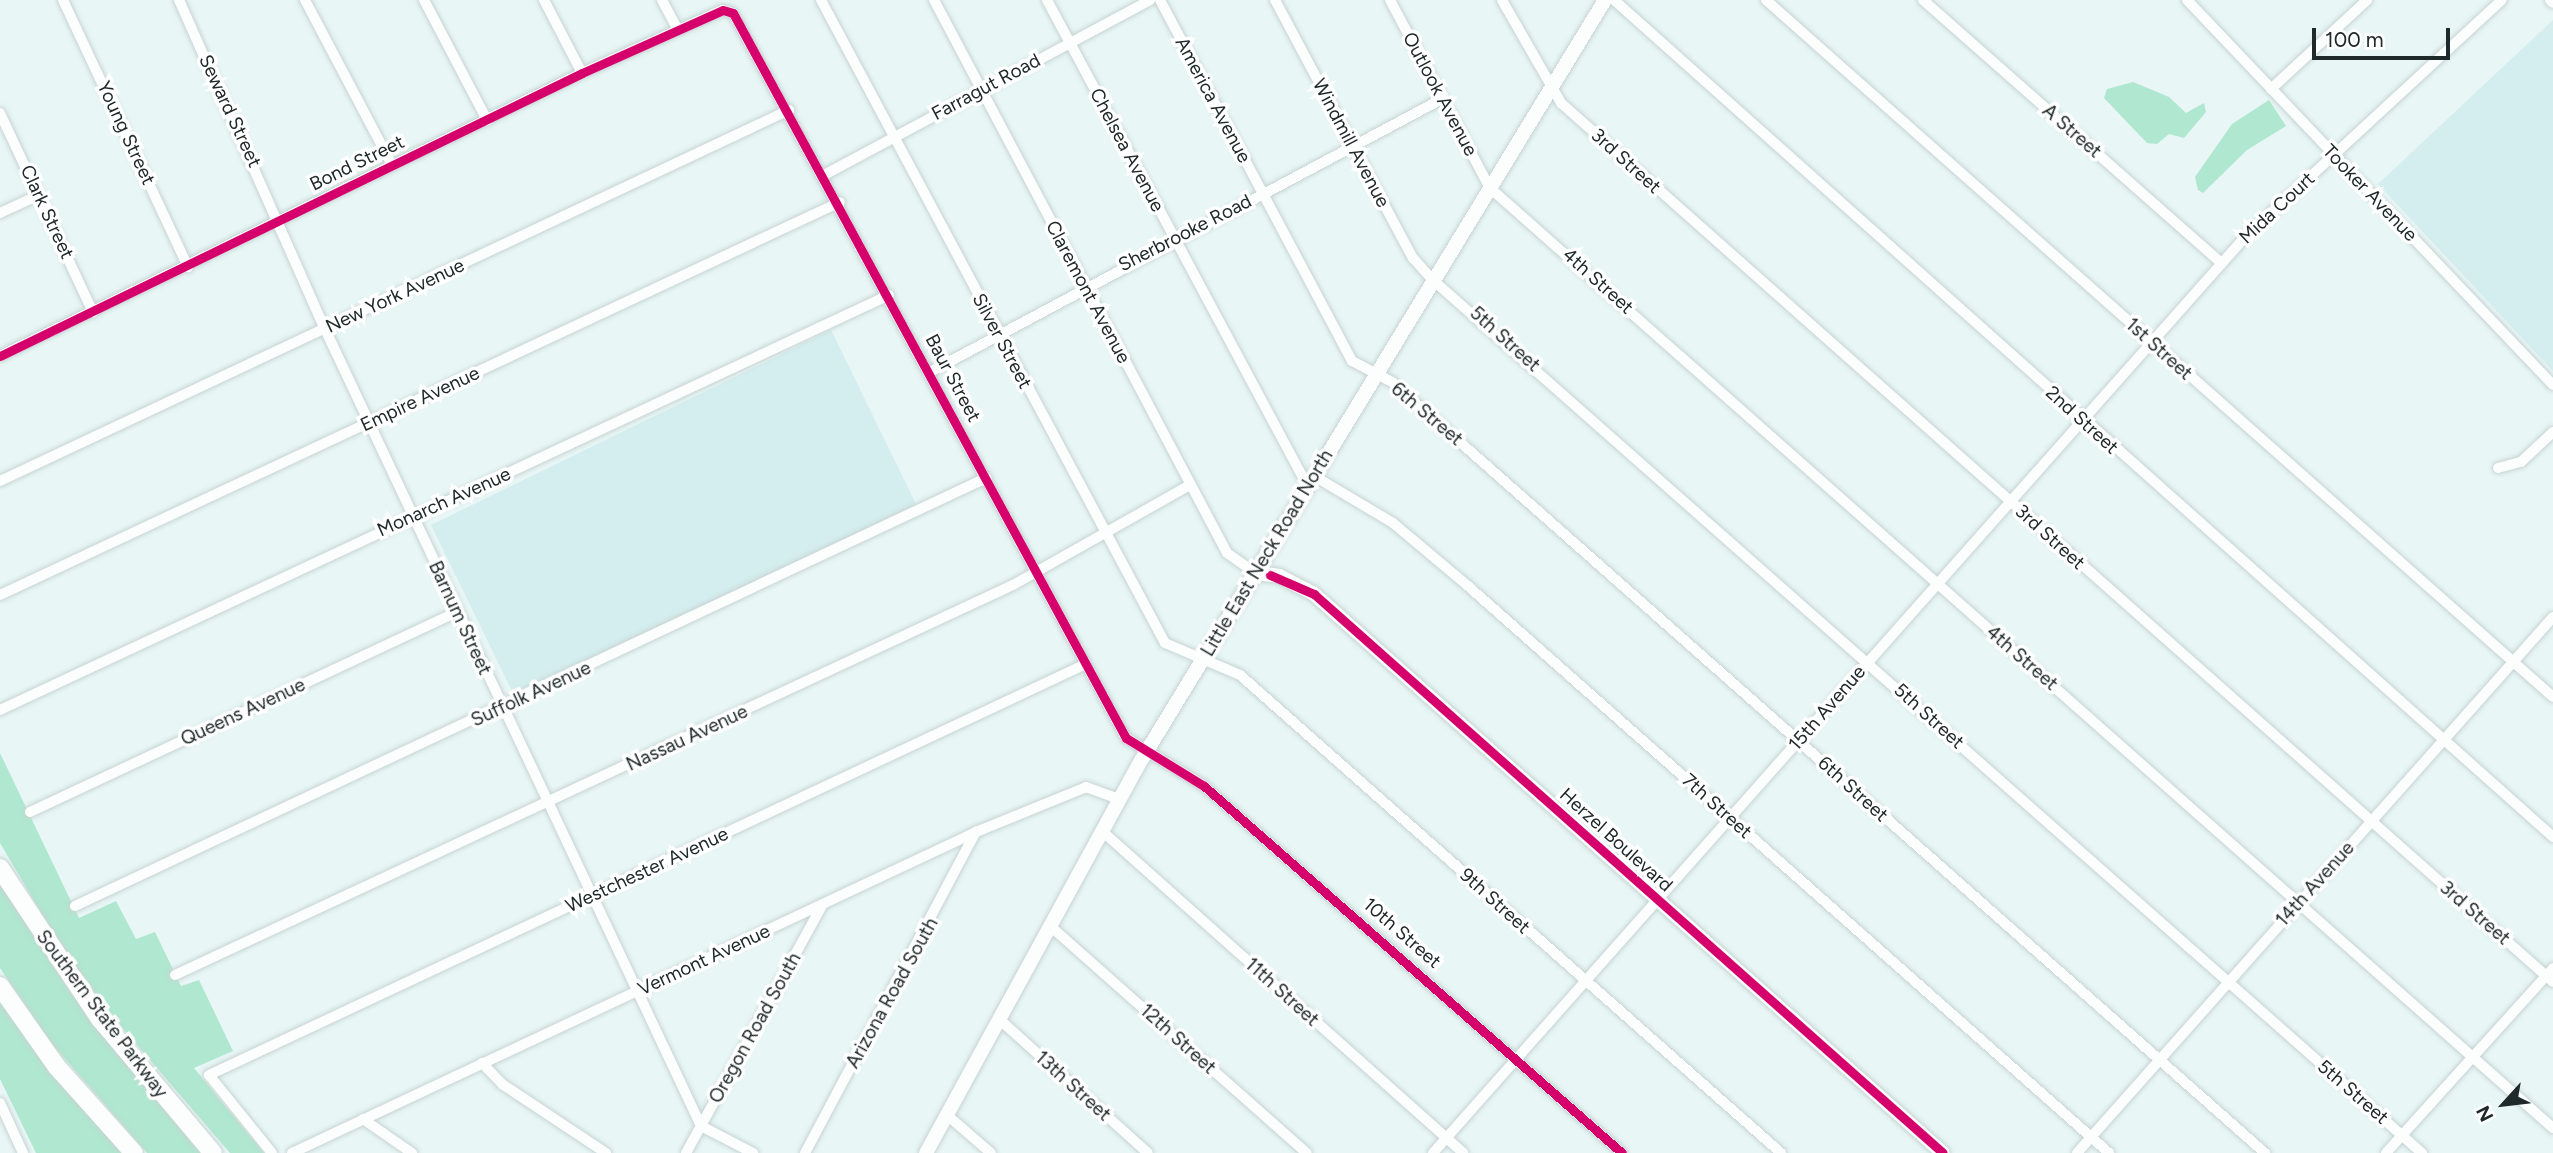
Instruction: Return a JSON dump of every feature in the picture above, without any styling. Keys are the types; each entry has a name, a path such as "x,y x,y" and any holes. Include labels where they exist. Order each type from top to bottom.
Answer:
{"highway":[{"name":"Southern State Parkway","path":"0,868 100,1019 214,1153"},
{"path":"0,986 57,1067 134,1153"}],"main road":[{"name":"Little East Neck Road North","path":"926,1153 1119,799 1605,0"},
{"name":"Herzel Boulevard","path":"1256,573 1279,576 1314,594 1943,1153"}],"street":[{"name":"Young Street","path":"63,0 188,267"},
{"name":"Seward Street","path":"179,0 263,181 277,223"},
{"path":"305,0 392,165"},
{"path":"424,0 487,120"},
{"path":"544,0 582,73"},
{"path":"662,0 678,30"},
{"name":"Silver Street","path":"821,0 1102,531 1165,643 1183,655 1203,659"},
{"name":"Claremont Avenue","path":"934,0 1227,554 1256,573"},
{"name":"Chelsea Avenue","path":"1047,0 1174,239 1311,481"},
{"name":"Farragut Road","path":"824,174 1150,0"},
{"name":"America Avenue","path":"1160,0 1352,361 1374,376"},
{"name":"Windmill Avenue","path":"1275,0 1413,258 1434,281"},
{"name":"Outlook Avenue","path":"1390,0 1490,188"},
{"name":"3rd Street","path":"1502,0 1550,89 2371,822 2551,975"},
{"name":"2nd Street","path":"1614,0 2082,421 2553,837"},
{"name":"1st Street","path":"1766,0 2553,697"},
{"name":"A Street","path":"1923,0 2221,263"},
{"name":"Tooker Avenue","path":"2188,0 2553,385"},
{"path":"2271,89 2367,0"},
{"name":"Mida Court","path":"2221,263 2502,0"},
{"name":"Bond Street","path":"0,356 188,267 582,73 723,10 733,13"},
{"name":"Baur Street","path":"733,13 840,202 1084,665 1126,738 1149,751"},
{"name":"Sherbrooke Road","path":"930,372 1084,286 1442,99"},
{"name":"New York Avenue","path":"0,481 789,110"},
{"name":"Clark Street","path":"0,113 93,312"},
{"name":"4th Street","path":"1490,188 2553,1128"},
{"path":"0,213 39,195"},
{"name":"Empire Avenue","path":"0,595 840,202"},
{"name":"Barnum Street","path":"277,223 324,329 701,1126"},
{"name":"15th Avenue","path":"1433,1153 2221,263"},
{"name":"5th Street","path":"1434,281 2423,1153"},
{"name":"Monarch Avenue","path":"0,710 889,295"},
{"name":"6th Street","path":"1374,376 1392,382 2265,1153"},
{"path":"2498,468 2521,462 2553,432"},
{"name":"Suffolk Avenue","path":"75,905 503,708 986,478"},
{"name":"7th Street","path":"1311,481 1393,523 2109,1153"},
{"name":"Nassau Avenue","path":"175,975 1035,572 1102,531 1190,485"},
{"name":"Queens Avenue","path":"30,813 457,611"},
{"name":"14th Avenue","path":"2077,1153 2553,617"},
{"name":"9th Street","path":"1203,659 1240,675 1781,1153"},
{"name":"Westchester Avenue","path":"272,1153 209,1075 1084,665"},
{"name":"10th Street","path":"1149,751 1204,786 1517,1058 1622,1153"},
{"name":"Vermont Avenue","path":"292,1153 976,832 1086,788 1119,799"},
{"name":"11th Street","path":"1102,831 1463,1153"},
{"name":"Arizona Road South","path":"805,1153 976,832"},
{"name":"Oregon Road South","path":"686,1153 823,904"},
{"name":"12th Street","path":"1049,925 1307,1153"},
{"path":"2386,1153 2471,1056 2551,975"},
{"name":"13th Street","path":"999,1019 1148,1153"},
{"path":"482,1063 502,1084 606,1153"},
{"path":"0,1103 23,1153"},
{"path":"947,1115 991,1153"},
{"path":"363,1119 412,1153"},
{"path":"701,1126 753,1153"}],"shaded area":[{"path":"2553,20 2553,371 2378,184"},
{"path":"831,330 916,504 516,699 431,525"}],"green space":[{"path":"2133,82 2169,97 2186,113 2204,103 2206,112 2184,138 2169,134 2157,144 2147,143 2104,98 2107,89"},
{"path":"2269,100 2286,126 2247,150 2203,193 2198,190 2195,177 2232,124"},
{"path":"0,753 79,918 116,901 136,939 155,932 181,986 199,980 233,1051 194,1068 264,1153 230,1153 106,1009 57,940 0,843"},
{"path":"0,882 70,992 202,1153 147,1153 51,1043 0,968"},
{"path":"0,1003 52,1074 122,1153 36,1153 0,1079"}],"cycle path":[{"path":"0,356 582,73 723,10 733,13 1126,738 1204,786 1622,1153"},
{"path":"1270,575 1314,594 1943,1153"}]}
